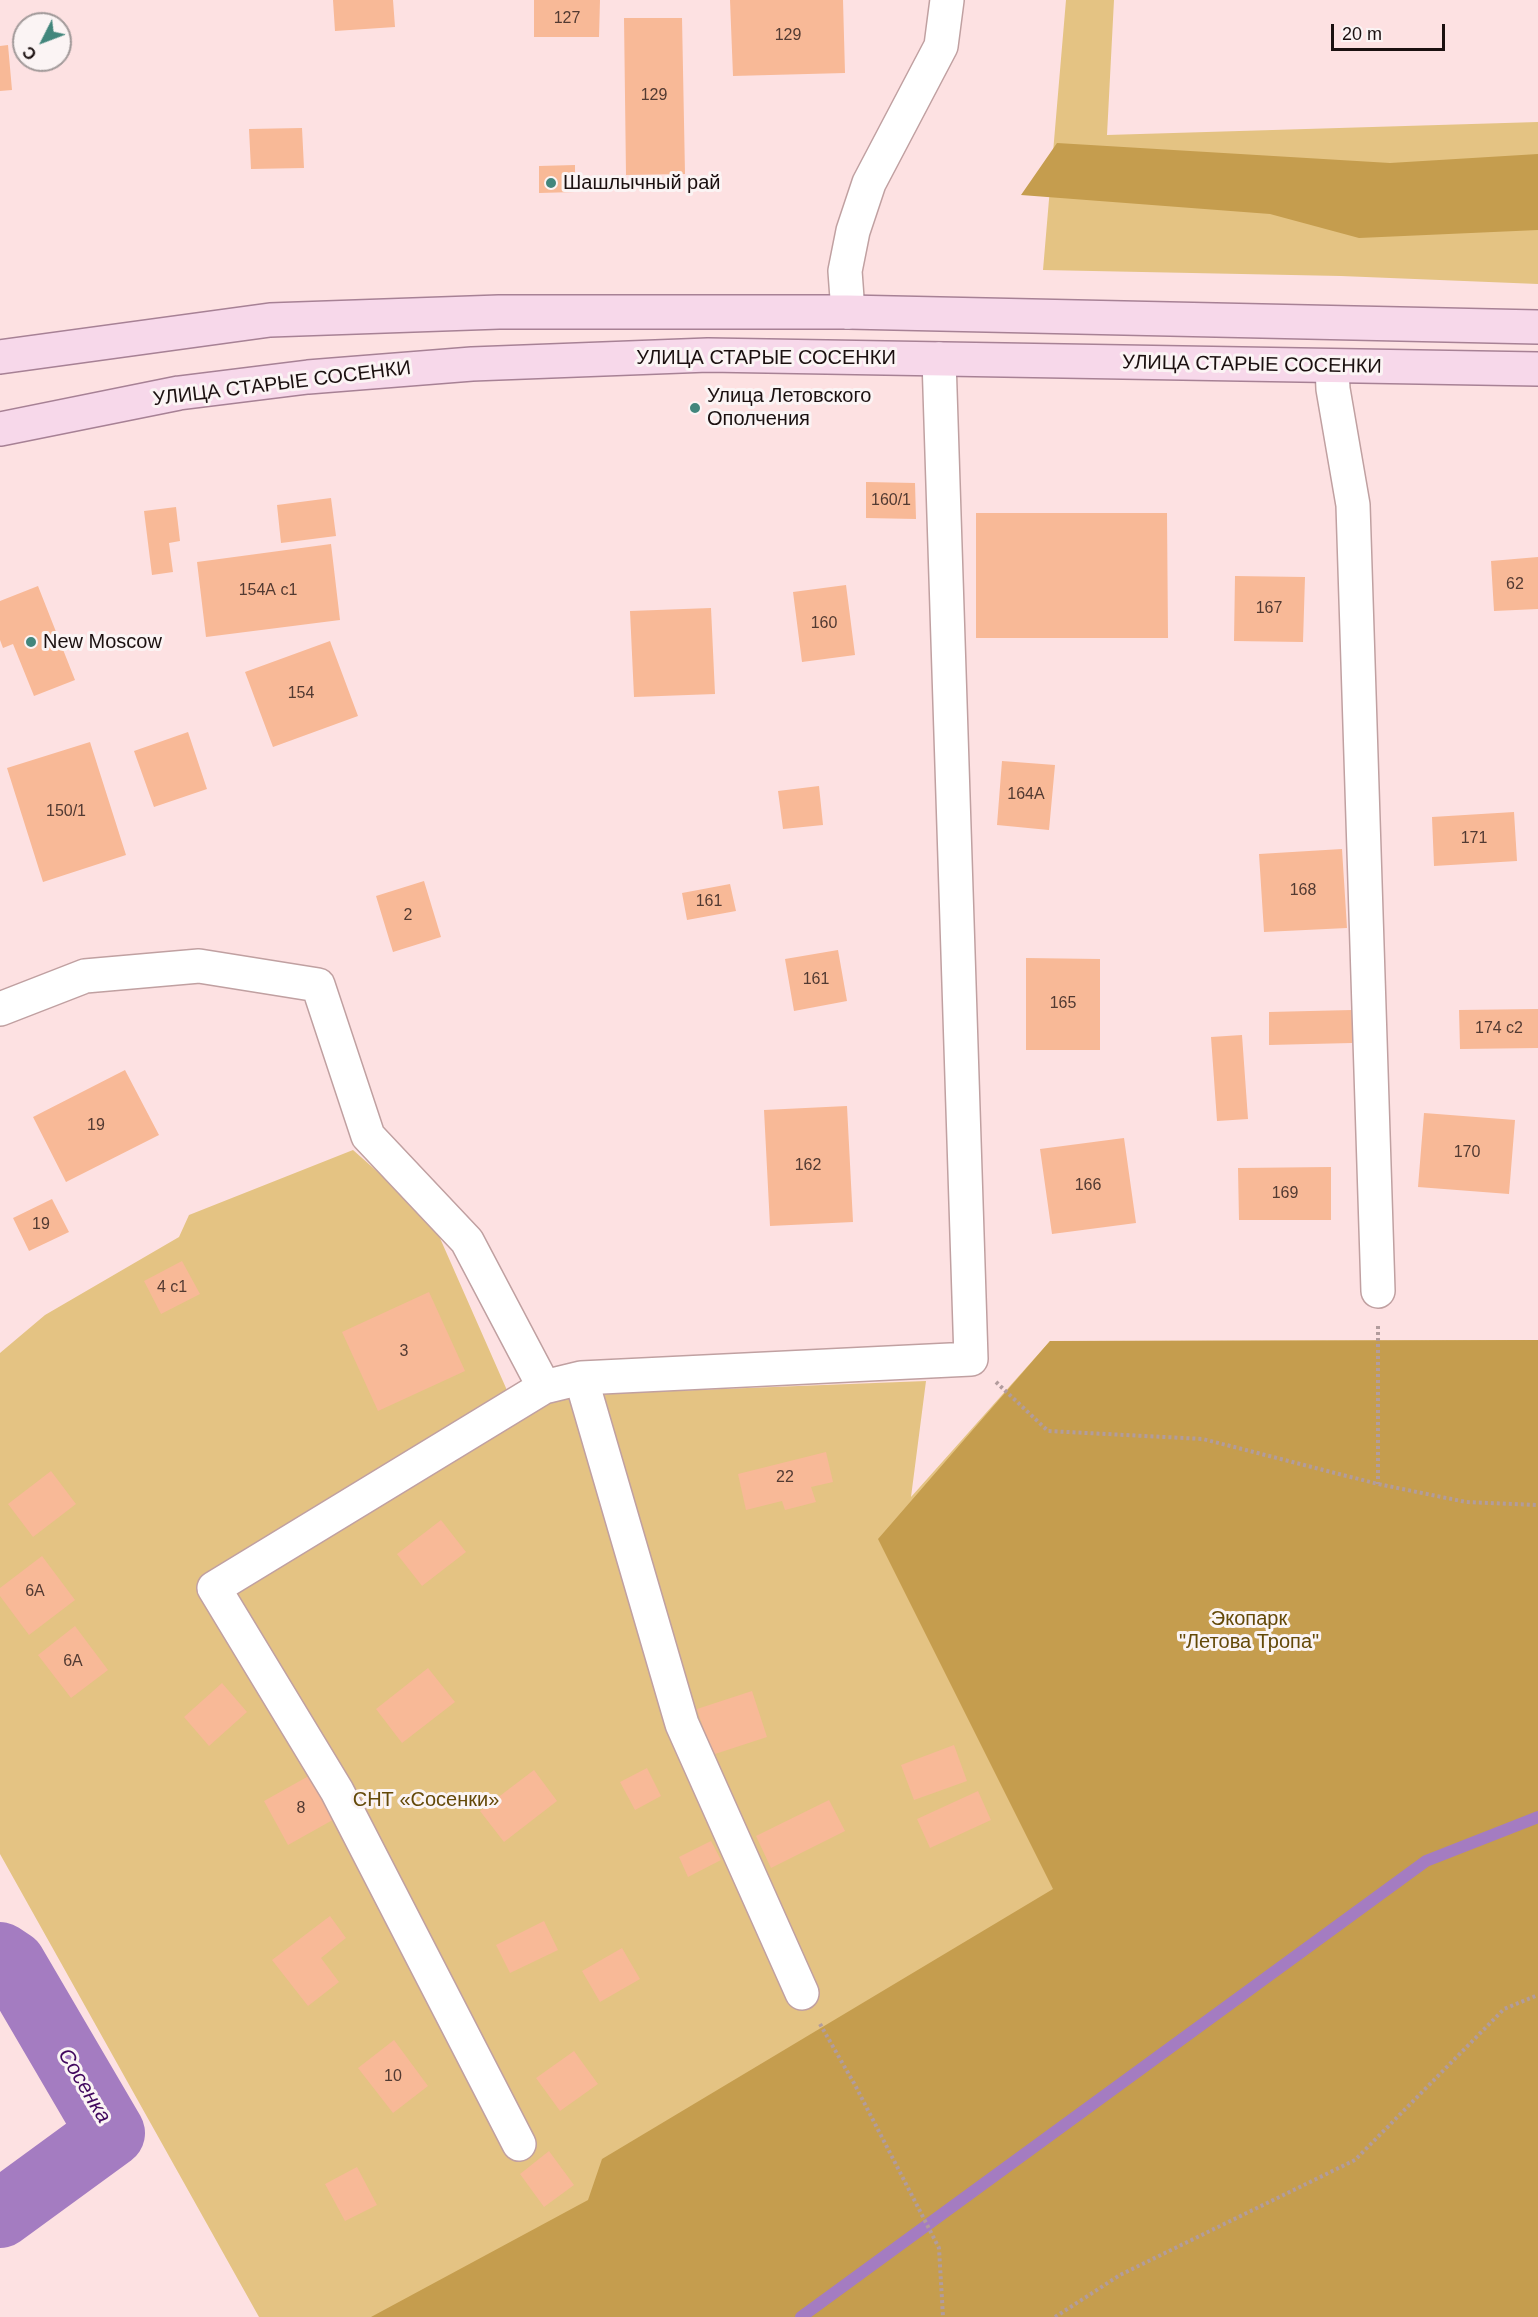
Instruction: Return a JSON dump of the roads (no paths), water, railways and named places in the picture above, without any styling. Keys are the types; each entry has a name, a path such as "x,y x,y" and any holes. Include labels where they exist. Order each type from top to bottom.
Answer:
{"main road":[{"path":"0,357 270,320 499,312 848,312 1538,327"},
{"name":"УЛИЦА СТАРЫЕ СОСЕНКИ","path":"0,429 179,393 308,377 472,364 708,356 1538,369"}],"lane":[{"path":"848,312 845,271 853,231 869,183 941,46 947,0"},
{"path":"519,2144 337,1791 214,1588 544,1387 581,1378 971,1359 939,359"},
{"path":"1332,367 1333,388 1353,505 1378,1291"},
{"path":"0,1009 85,976 199,966 318,985 368,1136 467,1241 544,1387"},
{"path":"581,1378 682,1724 802,1994"}],"waterway":[{"path":"801,2317 1426,1861 1538,1817"},
{"name":"Сосенка","path":"0,1956 12,1964 111,2133 0,2214"}],"place":[{"name":"Шашлычный рай","path":"551,183"},
{"name":"Улица Летовского Ополчения","path":"695,408"},
{"name":"New Moscow","path":"31,642"}],"park label":[{"name":"Экопарк \"Летова Тропа\"","path":"1249,1630"},
{"name":"СНТ «Сосенки»","path":"426,1800"}]}
